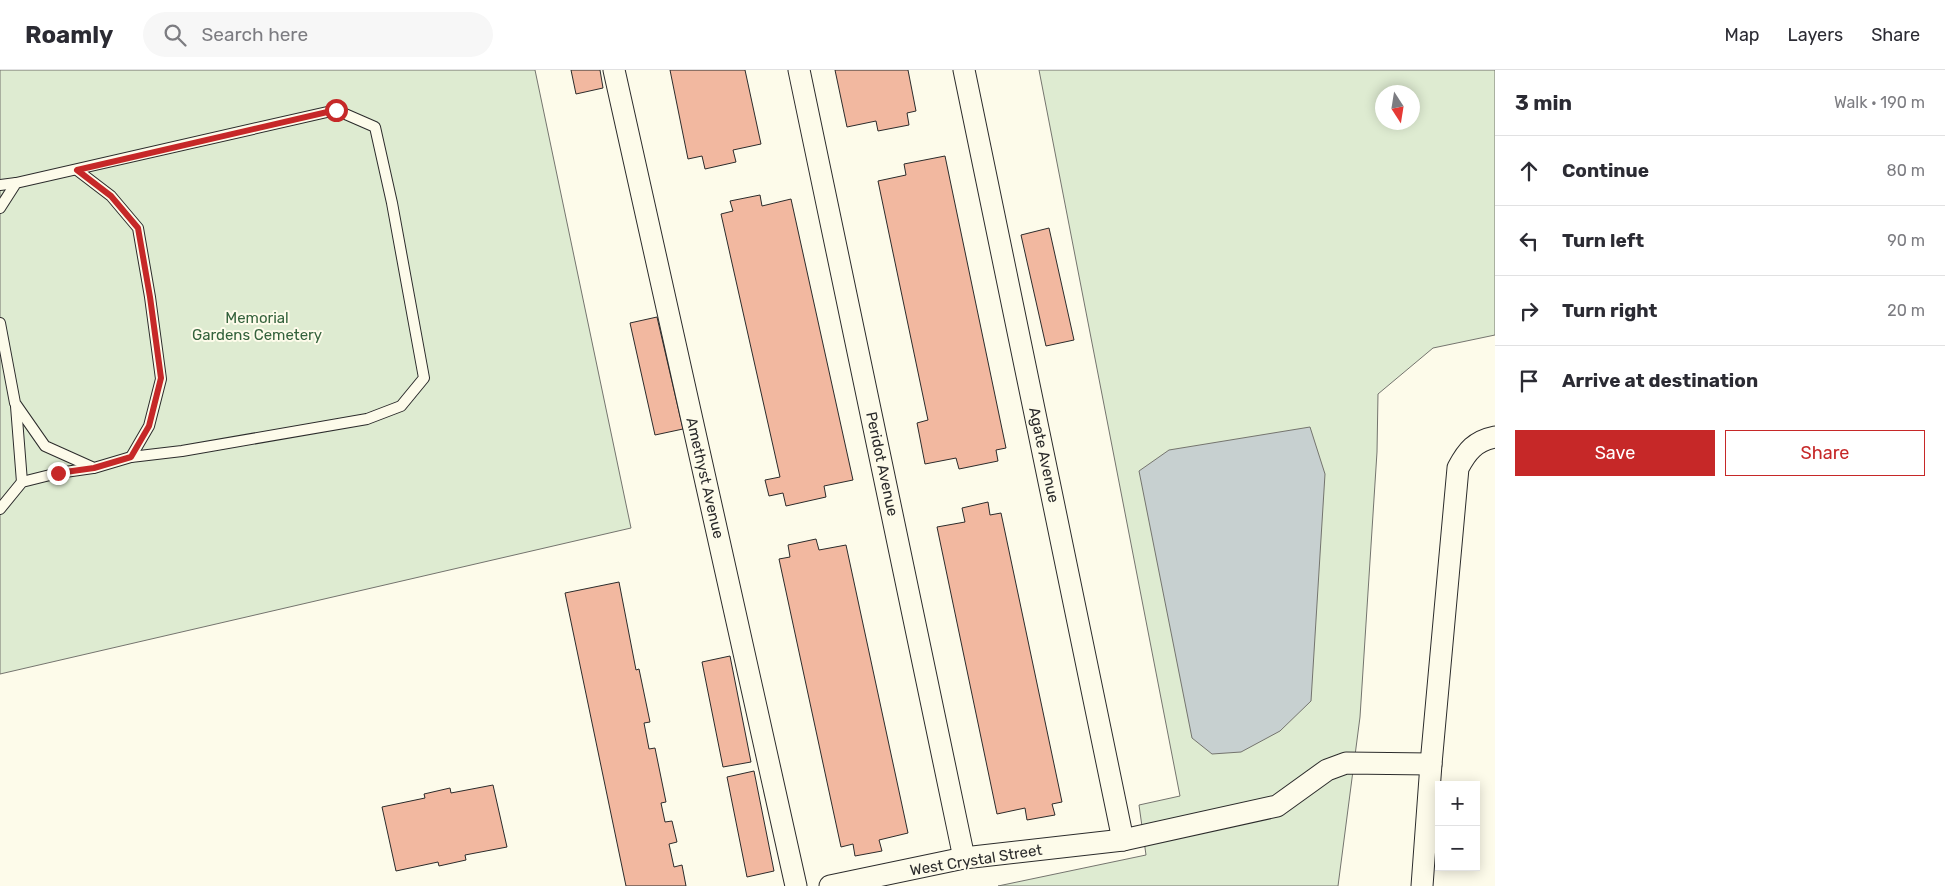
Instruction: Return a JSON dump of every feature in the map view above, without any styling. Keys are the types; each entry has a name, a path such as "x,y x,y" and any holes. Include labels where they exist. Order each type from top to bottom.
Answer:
{"street":[{"name":"Amethyst Avenue","path":"614,70 796,886"},
{"name":"Peridot Avenue","path":"800,70 964,858"},
{"name":"Agate Avenue","path":"964,70 1123,840"},
{"path":"1422,886 1431,764 1458,468 1467,450 1487,438 1495,437"},
{"name":"West Crystal Street","path":"830,886 964,858 1123,840 1277,806 1327,770 1346,763 1431,764"}],"lane":[{"path":"0,185 77,170 336,110 375,127 392,203 424,378 401,406 367,419 182,451 131,457 94,468 58,473 22,482 0,509"},
{"path":"77,170 111,196 138,228 161,378 149,426 131,457"},
{"path":"0,208 16,182"},
{"path":"0,323 16,403 22,482"},
{"path":"16,403 45,446 94,468"}],"green space":[{"name":"Memorial Gardens Cemetery","path":"0,70 535,70 631,528 0,674"},
{"path":"1039,70 1495,70 1495,335 1433,348 1378,394 1377,452 1360,717 1338,886 998,886 1146,855 1139,805 1180,796"}],"shaded area":[{"path":"1310,427 1325,474 1311,701 1280,731 1241,752 1212,754 1192,738 1139,471 1169,450"}],"building":[{"path":"571,70 600,70 603,88 576,94"},
{"path":"670,70 745,70 761,144 733,150 736,162 705,169 702,156 688,159"},
{"path":"835,70 908,70 916,111 907,113 909,125 878,131 876,121 847,127"},
{"path":"945,156 1006,448 996,450 998,461 959,469 956,458 925,464 917,423 928,420 878,181 906,175 904,164"},
{"path":"760,195 762,206 791,199 853,480 824,486 826,497 786,506 783,493 769,496 765,480 780,477 721,214 733,211 730,201"},
{"path":"1049,228 1074,340 1046,346 1021,235"},
{"path":"657,317 683,429 655,435 630,323"},
{"path":"988,502 990,515 1001,513 1062,802 1052,804 1055,815 1027,820 1025,808 997,814 937,527 965,522 962,508"},
{"path":"816,539 819,550 846,545 908,833 879,840 882,851 855,856 853,844 841,847 779,559 790,557 788,545"},
{"path":"619,582 636,670 639,669 650,722 644,723 649,749 655,748 666,802 661,803 665,822 672,821 677,842 669,844 674,867 682,865 686,886 626,886 565,593"},
{"path":"730,656 751,762 723,767 702,662"},
{"path":"754,771 774,871 747,877 727,777"},
{"path":"493,785 507,847 465,855 466,860 439,866 438,862 396,871 382,807 425,798 424,794 450,788 451,793"}],"route":[{"path":"58,473 94,468 131,457 149,426 161,378 138,228 111,196 77,170 336,110"}]}
